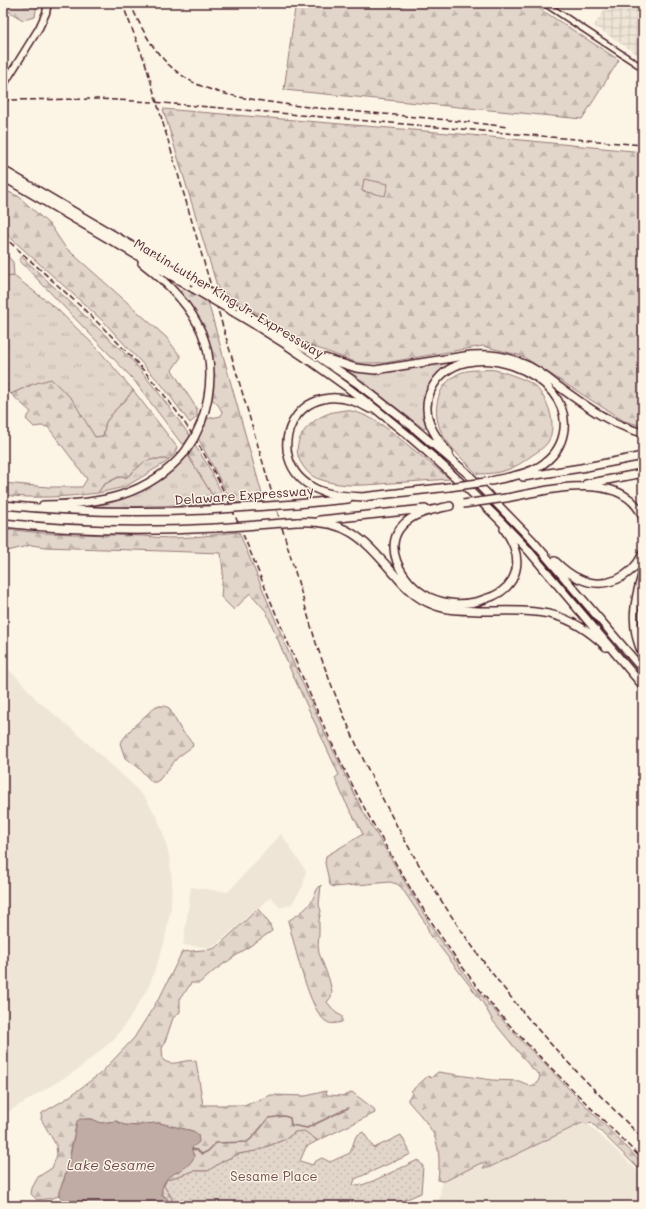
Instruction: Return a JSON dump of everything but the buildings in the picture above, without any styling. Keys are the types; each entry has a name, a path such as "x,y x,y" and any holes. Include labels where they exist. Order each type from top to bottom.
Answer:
{"highway":[{"name":"Martin Luther King Jr. Expressway","path":"3,170 311,352 357,383 390,408 468,474 533,541 643,670"},
{"name":"Martin Luther King Jr. Expressway","path":"3,177 235,313 306,357 352,390 443,466 495,516 528,550 643,686"},
{"path":"3,505 81,504 120,496 141,488 156,480 175,464 194,438 201,423 208,397 210,371 206,346 198,324 189,309 174,290 154,272 118,244"},
{"path":"311,352 341,364 369,370 387,369 471,355 487,354 504,357 532,367 608,420 643,433"},
{"path":"468,474 432,431 427,415 429,395 440,377 456,365 479,361 510,365 533,376 556,397 562,410 564,431 558,448 545,463 531,470 489,481"},
{"path":"366,497 343,496 327,493 314,488 302,479 293,469 288,455 287,441 289,431 292,422 301,411 313,403 327,398 352,401 389,420"},
{"path":"489,481 566,470 643,456"},
{"path":"3,523 42,527 102,530 216,528 306,522 450,506 506,498 643,473"},
{"name":"Delaware Expressway","path":"3,505 47,510 101,512 207,510 296,504 366,497 489,481"},
{"path":"570,487 604,488 620,493 634,504 643,518"},
{"path":"450,506 420,514 407,521 398,531 394,548 396,562 407,580 423,594 445,602 463,604 483,600 500,592 512,579 516,567 516,551 508,535 495,516"},
{"path":"306,522 337,526 358,536 373,550 406,588 425,602 444,608 457,610 531,611 557,616 570,621 590,634 632,672"},
{"path":"533,541 567,572 581,580 591,583 610,582 624,576 636,566 643,553"},
{"path":"643,572 636,593 634,614 636,636 643,655"}],"main road":[{"path":"3,86 39,28 46,13 48,3"}],"street":[{"path":"544,3 643,68"}],"shaded area":[{"path":"609,3 643,3 643,58 594,26"},
{"path":"3,665 17,677 36,699 73,730 129,781 146,799 157,817 163,832 170,860 172,883 171,907 164,944 149,986 130,1018 114,1039 79,1069 3,1115"},
{"path":"281,834 306,871 303,886 292,904 280,908 271,897 212,948 183,945 191,887 228,892"},
{"path":"583,1119 643,1176 643,1199 610,1206 439,1206 447,1125"}],"green space":[{"path":"3,3 37,3 35,17 23,20 3,8"},
{"path":"340,3 531,3 619,60 582,119 284,90 295,8"},
{"path":"163,109 460,134 643,152 643,426 624,421 522,356 483,346 384,363 358,363 309,345 218,289"},
{"path":"364,179 388,184 385,196 362,191"},
{"path":"6,191 18,196 51,226 65,247 166,337 181,357 172,370 197,409 197,417 190,423 162,385 104,322 3,231 3,193"},
{"path":"3,251 13,262 14,276 3,277"},
{"path":"21,256 133,361 190,436 184,444 181,443 133,379 19,260"},
{"path":"14,276 57,309 97,348 133,390 106,422 103,436 95,437 87,425 33,384 11,394 3,386 3,277"},
{"path":"184,288 208,302 264,501 232,503 198,438 206,419 221,416 222,412 219,406 211,398 212,377 208,345 201,324 191,306 180,292"},
{"path":"466,358 444,369 431,384 424,402 427,427 424,429 343,367 361,371"},
{"path":"491,370 520,378 529,382 538,389 550,411 552,419 551,435 548,442 540,450 518,465 499,472 477,474 456,453 446,440 438,422 437,408 443,388 453,377 462,372"},
{"path":"51,379 72,399 95,437 103,436 106,422 133,390 177,447 174,455 169,459 154,459 144,462 127,477 118,477 103,485 98,493 50,497 3,495 3,483 48,487 82,487 87,479 48,427 34,427 26,419 31,412 11,394 33,384"},
{"path":"345,410 371,418 379,423 450,479 346,485 328,482 312,476 298,457 297,449 299,440 303,433 316,420 324,415"},
{"path":"194,444 209,467 223,496 220,499 213,496 187,454"},
{"path":"187,454 213,496 220,498 223,496 225,504 117,507 77,506 110,500 137,492 162,477"},
{"path":"154,459 169,459 165,463 125,487 98,493 103,485 119,477 127,477 144,462"},
{"path":"3,529 42,533 169,538 239,532 289,653 361,808 431,926 471,983 512,1031 643,1164 643,1173 591,1122 587,1124 582,1123 488,1168 483,1168 487,1163 481,1163 445,1181 438,1180 439,1160 436,1140 428,1124 408,1101 412,1093 411,1091 428,1076 431,1078 438,1072 492,1080 519,1081 531,1086 538,1083 540,1075 530,1067 493,1021 483,1003 430,936 426,924 401,887 390,882 334,887 330,885 325,863 326,856 363,834 345,801 335,778 339,775 291,671 266,611 250,593 234,610 221,597 223,572 221,553 45,547 31,545 8,551 3,550"},
{"path":"156,706 165,706 169,708 181,730 192,742 193,746 178,757 159,780 152,782 138,767 125,758 120,743 133,727"},
{"path":"321,885 319,905 321,911 319,920 319,953 332,991 331,997 327,1002 336,1013 342,1016 342,1022 334,1024 327,1022 320,1016 314,1005 303,976 288,921 306,908"},
{"path":"258,909 269,923 272,931 215,970 199,983 191,983 180,997 180,1012 173,1018 162,1049 163,1060 172,1063 196,1061 203,1105 246,1105 271,1095 306,1096 326,1091 327,1095 340,1096 352,1092 374,1109 375,1113 317,1141 316,1139 295,1132 286,1139 256,1151 239,1154 223,1161 208,1171 194,1171 166,1180 164,1186 172,1198 171,1206 168,1206 162,1192 162,1185 166,1178 185,1167 192,1160 194,1156 192,1148 199,1140 193,1131 159,1123 137,1126 124,1125 116,1121 101,1123 92,1119 85,1119 76,1126 67,1170 59,1196 37,1200 31,1194 32,1188 38,1177 52,1168 57,1155 56,1145 41,1119 42,1113 66,1099 101,1073 134,1038 161,995 182,952 213,949"},
{"name":"Sesame Place","path":"304,1131 317,1141 306,1147 300,1161 313,1165 314,1162 322,1158 330,1162 350,1153 356,1136 363,1132 374,1148 401,1135 411,1154 355,1179 353,1185 359,1186 373,1181 418,1160 423,1166 421,1193 391,1206 171,1206 172,1198 164,1186 166,1180 194,1171 208,1171 223,1161 239,1154 256,1151 286,1139 295,1132"}],"water":[{"name":"Lake Sesame","path":"80,1119 92,1119 101,1123 116,1121 124,1125 137,1126 159,1123 193,1131 198,1134 199,1142 192,1149 195,1156 187,1166 165,1181 161,1192 168,1200 168,1206 71,1206 59,1196 59,1191 68,1167 77,1121"}],"waterway":[{"path":"192,1149 197,1150 202,1154 208,1151 216,1143 247,1142 269,1118 284,1116 290,1118 291,1125 307,1128 348,1108"}],"railway":[{"path":"122,3 145,62 316,643 333,690 353,736 396,825 447,910 476,951 538,1030 643,1139"},
{"path":"130,3 150,42 163,59 180,74 211,90 269,102 333,110 440,119 508,127"},
{"path":"3,100 98,99 152,102 643,145"},
{"path":"3,236 80,305 128,353 151,379 192,434 230,504 299,669 354,789 425,912 471,979 505,1020 522,1039 643,1160"}]}
